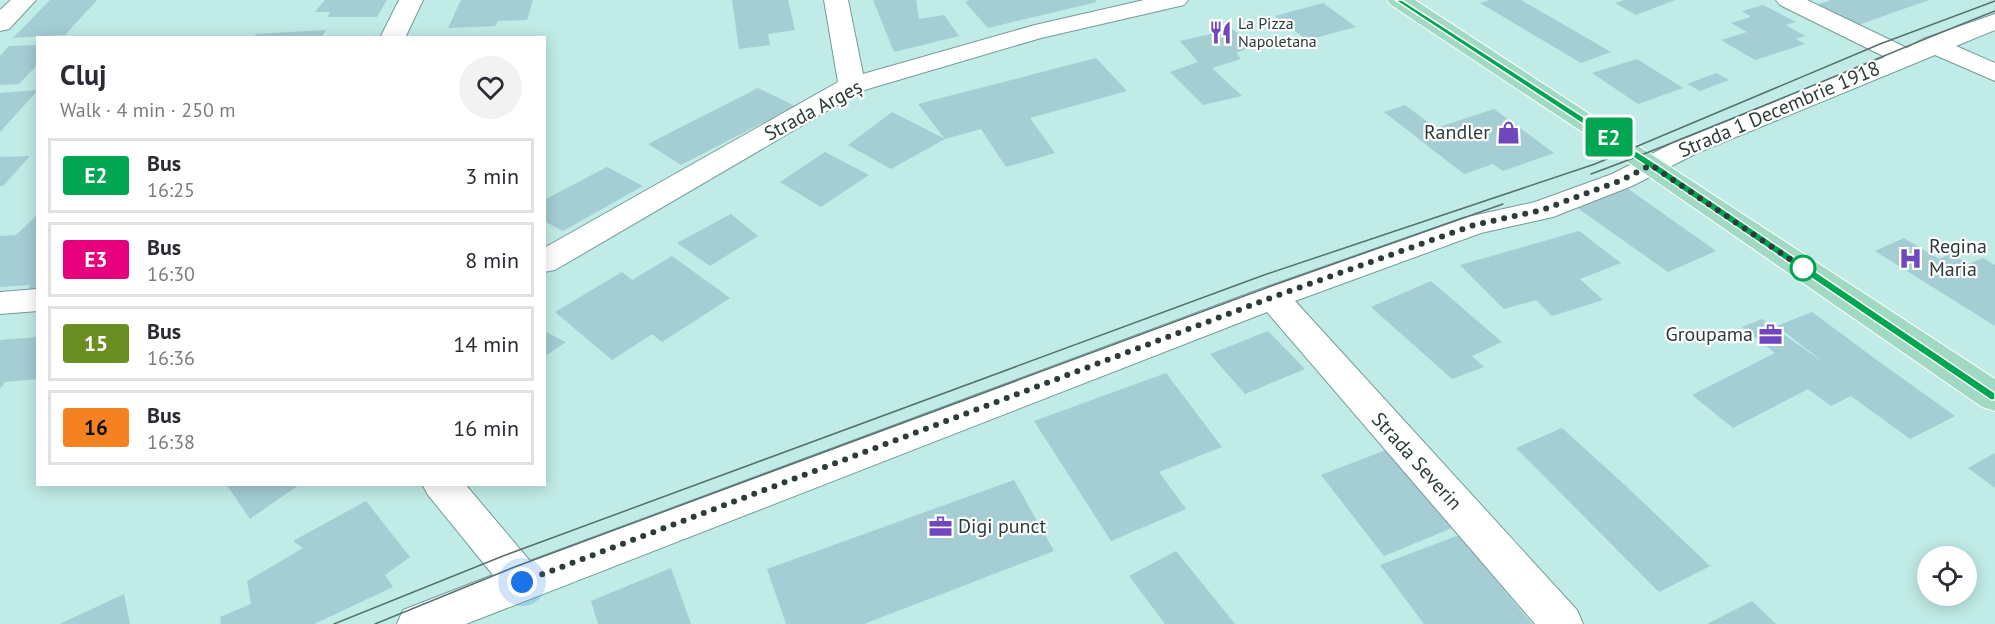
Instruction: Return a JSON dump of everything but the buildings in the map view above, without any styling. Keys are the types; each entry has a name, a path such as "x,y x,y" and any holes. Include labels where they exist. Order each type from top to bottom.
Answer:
{"main road":[{"path":"1399,0 1651,165 1995,397"}],"street":[{"path":"0,24 24,0"},
{"path":"393,36 411,0"},
{"path":"836,0 852,85"},
{"name":"Strada Argeș","path":"546,261 852,85 1035,32 1176,0"},
{"path":"1788,0 1904,56"},
{"name":"Strada 1 Decembrie 1918","path":"418,624 468,614 522,582 1273,297 1474,225 1542,210 1622,180 1687,147 1932,44 1995,21"},
{"path":"1932,44 1995,73"},
{"name":"Strada Severin","path":"1273,297 1562,624"},
{"path":"0,303 36,300"},
{"path":"443,486 503,556 522,582"}],"tram line":[{"path":"334,624 503,556 1264,275 1595,164 1880,44 1995,1"},
{"path":"1591,174 1693,135 1995,11"},
{"path":"375,624 512,568 1274,285 1503,204"}],"bus line":[{"name":"E2","path":"1399,0 1651,165 1995,397"}],"place":[{"name":"La Pizza Napoletana","path":"1220,32"},
{"name":"Randler","path":"1508,132"},
{"name":"Regina Maria","path":"1911,258"},
{"name":"Groupama","path":"1771,334"},
{"name":"Digi punct","path":"940,526"}],"route":[{"path":"522,582 1273,297 1474,225 1542,210 1622,180 1651,165 1803,268"}]}
